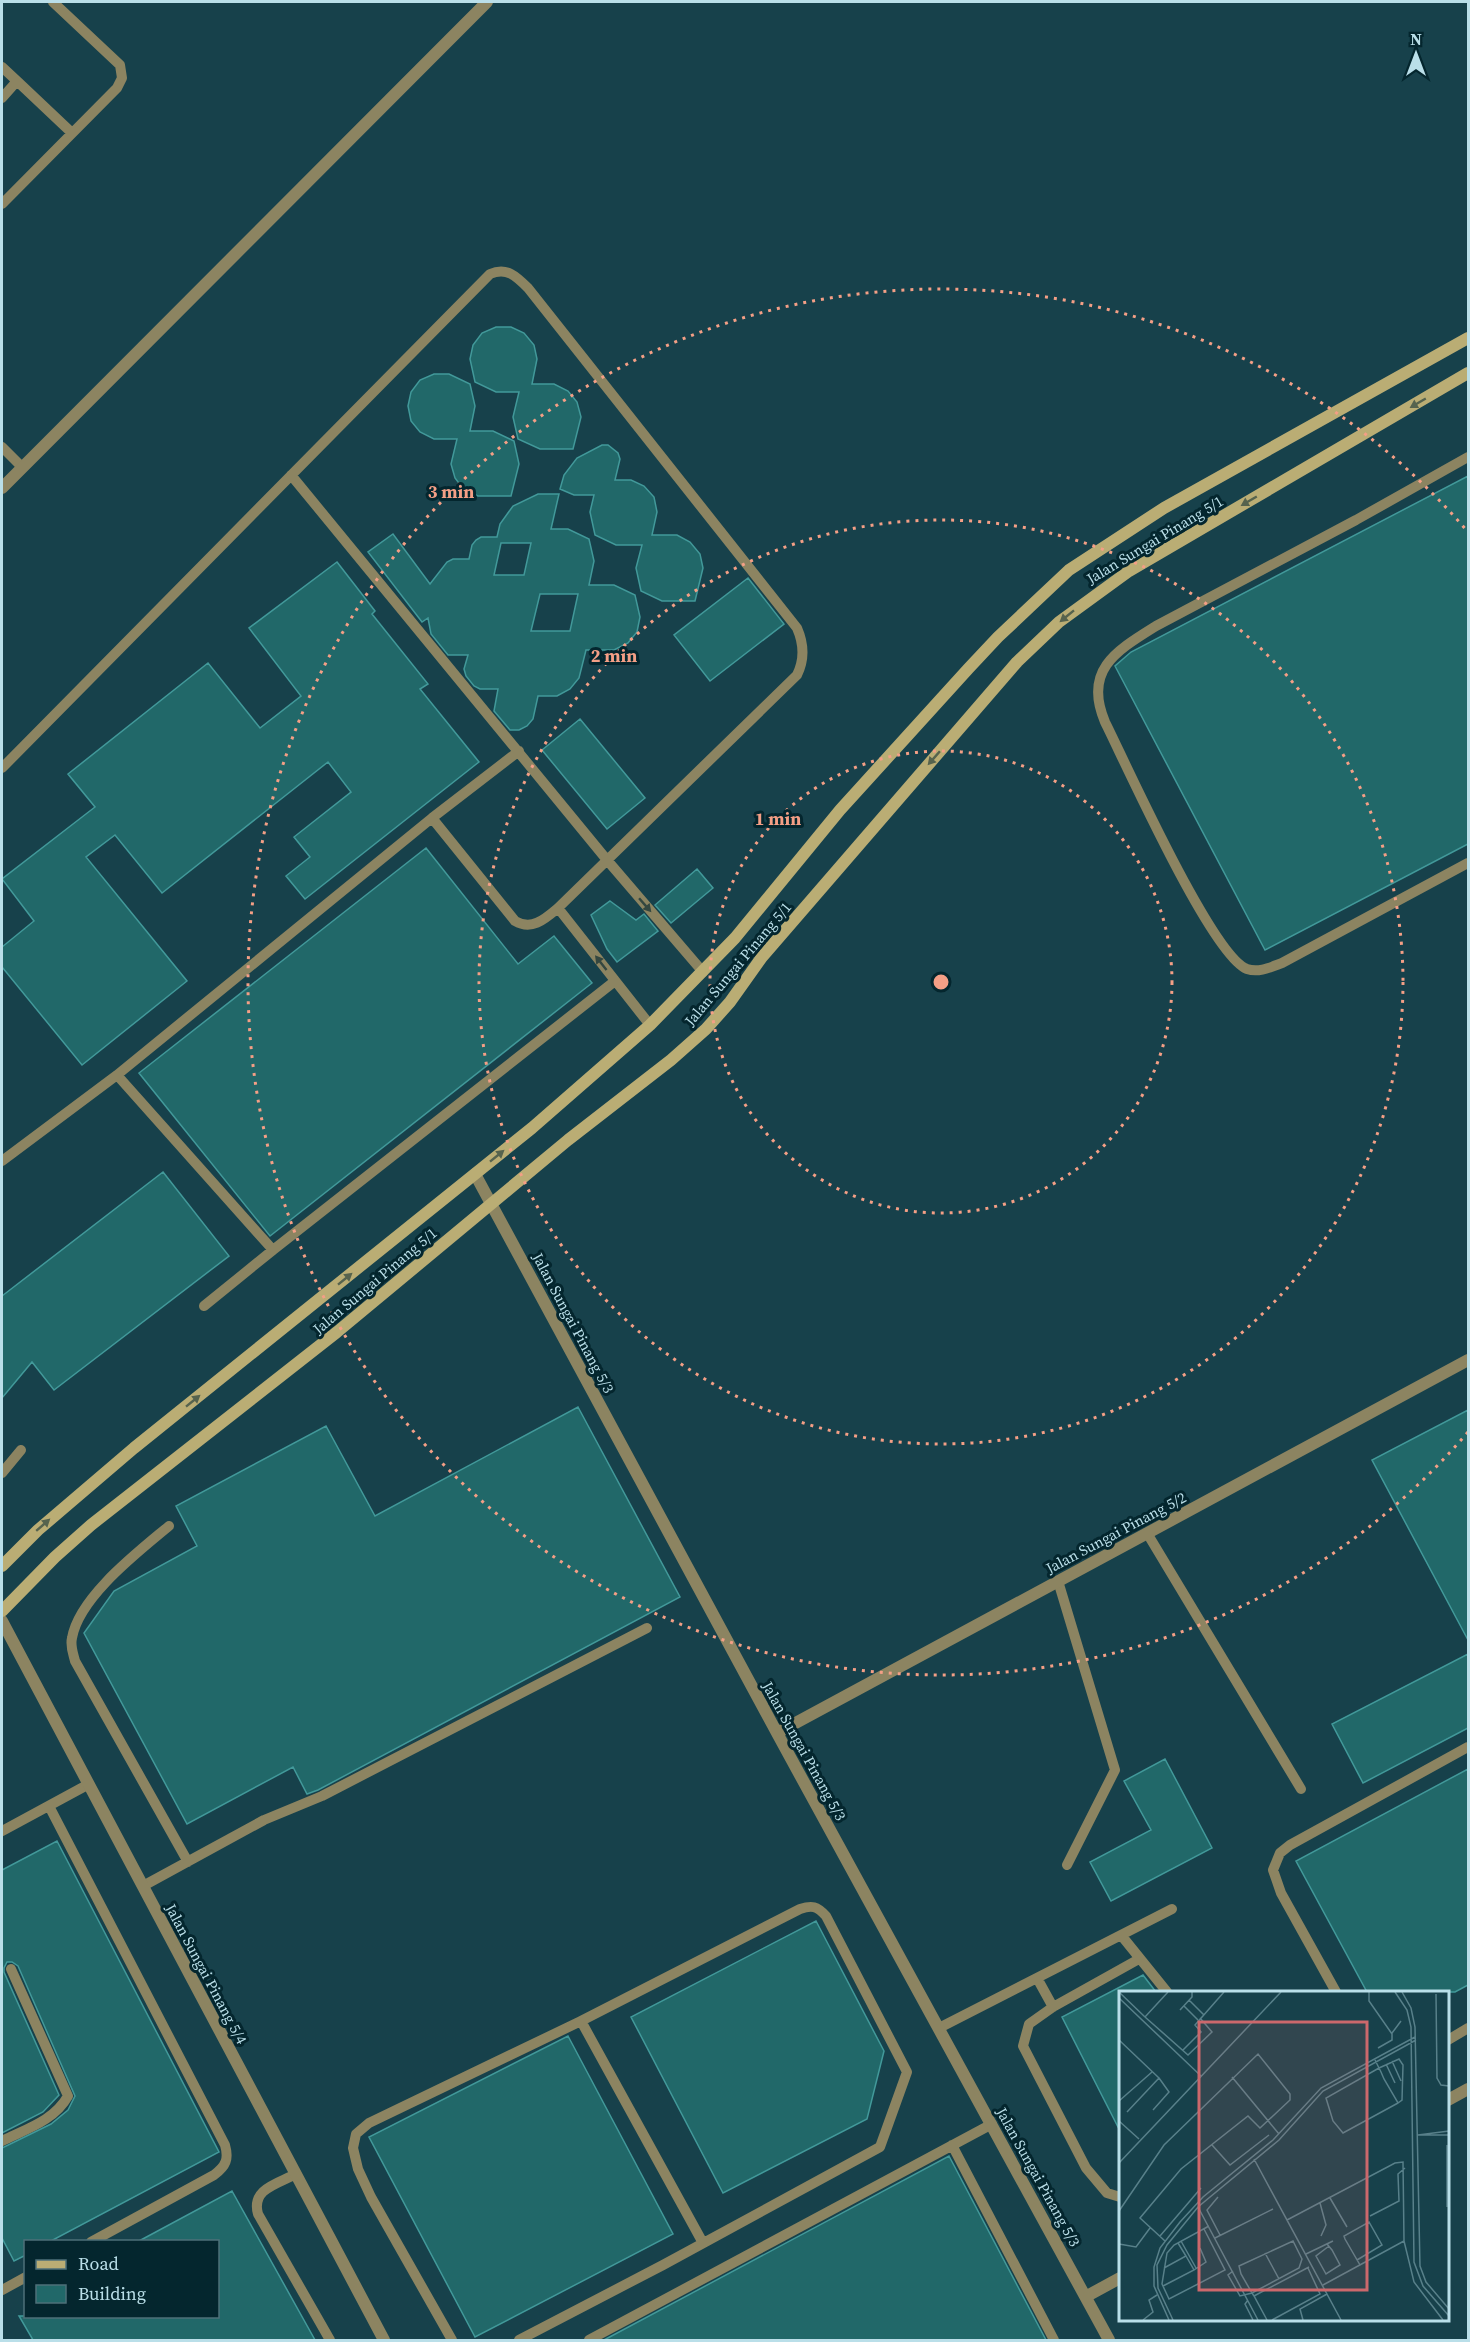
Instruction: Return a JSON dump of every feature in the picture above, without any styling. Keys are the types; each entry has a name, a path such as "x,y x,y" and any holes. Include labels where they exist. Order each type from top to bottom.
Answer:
{"street":[{"path":"2,488 487,2"},
{"name":"Jalan Sungai Pinang 5/1","path":"2,1566 38,1530 134,1448 532,1128 650,1025 735,938 840,810 960,677 998,637 1069,570 1164,508 1468,338"},
{"name":"Jalan Sungai Pinang 5/1","path":"2,1611 55,1557 91,1526 337,1332 568,1140 671,1060 705,1029 730,1002 762,957 1017,662 1059,622 1129,571 1468,374"},
{"name":"Jalan Sungai Pinang 5/3","path":"475,1174 1109,2340"},
{"name":"Jalan Sungai Pinang 5/2","path":"777,1733 1468,1360"},
{"name":"Jalan Sungai Pinang 5/4","path":"2,1621 384,2340"},
{"path":"1449,2099 1468,2089"},
{"path":"1086,2296 1119,2279"}],"lane":[{"path":"2,204 120,84 122,71 120,65 53,2"},
{"path":"2,67 72,133"},
{"path":"2,98 17,81"},
{"path":"2,768 490,274 504,270 515,275 528,288 797,628 802,639 803,654 797,675 558,908 537,924 525,926 515,921 432,818"},
{"path":"2,447 22,466"},
{"path":"1468,457 1356,520 1156,626 1125,646 1110,659 1101,674 1097,689 1099,707 1174,863 1223,948 1235,962 1247,969 1260,970 1282,963 1468,863"},
{"path":"291,475 607,860 703,972"},
{"path":"2,1161 117,1075 432,818 519,751"},
{"path":"558,908 650,1025"},
{"path":"204,1306 615,981"},
{"path":"117,1075 273,1250"},
{"path":"2,1473 21,1449"},
{"path":"169,1526 124,1563 103,1586 84,1610 75,1626 71,1640 75,1661 188,1862"},
{"path":"1148,1533 1301,1789"},
{"path":"1058,1581 1115,1770 1067,1865"},
{"path":"143,1886 264,1821 322,1796 647,1628"},
{"path":"1335,1991 1281,1893 1273,1870 1280,1853 1290,1845 1468,1747"},
{"path":"2,1831 89,1784"},
{"path":"49,1806 228,2154 227,2162 214,2175 93,2240"},
{"path":"452,2340 371,2197 358,2169 353,2148 356,2134 369,2123 581,2021 800,1909 810,1906 819,1908 826,1916 907,2072 880,2147 519,2340"},
{"path":"939,2028 1172,1909"},
{"path":"1122,1935 1166,1991"},
{"path":"1119,2197 1107,2193 1086,2169 1023,2046 1029,2024 1053,2007 1139,1959"},
{"path":"2,2141 53,2116 63,2106 68,2096 11,1969"},
{"path":"1037,1978 1053,2007"},
{"path":"581,2021 703,2243"},
{"path":"1449,2039 1468,2028"},
{"path":"589,2340 992,2124"},
{"path":"952,2145 1054,2340"},
{"path":"296,2174 262,2192 257,2198 256,2205 258,2214 330,2340"},
{"path":"2,2290 24,2278"}],"building":[{"path":"496,327 511,327 524,333 534,345 537,359 532,384 554,384 568,391 577,402 581,417 573,449 540,449 518,439 513,417 519,392 496,392 475,382 470,359 473,345 482,333"},
{"path":"434,374 449,374 470,384 475,406 470,431 493,431 514,441 519,464 511,496 478,496 464,490 455,478 451,464 457,439 434,439 420,432 411,421 408,406 411,392 420,380"},
{"path":"602,445 608,445 618,453 620,459 615,480 631,480 644,486 654,497 657,512 652,535 677,535 690,542 700,554 703,568 695,601 662,601 641,591 636,568 642,545 616,545 595,535 590,512 594,495 574,495 560,489 564,475 577,458"},
{"path":"1468,476 1468,844 1265,950 1115,666 1131,652"},
{"path":"538,494 559,494 551,529 568,529 589,539 594,561 589,585 614,585 635,595 640,617 637,632 628,643 614,650 586,650 579,678 570,689 557,696 538,696 533,719 519,730 510,730 494,711 498,689 480,689 474,686 466,676 464,669 468,655 448,655 431,634 428,618 422,622 368,552 393,534 430,584 447,562 453,559 469,559 472,545 476,540 481,537 497,537 500,524 513,506","holes":["501,543 531,543 524,575 494,575","540,594 578,594 570,631 531,631"]},
{"path":"337,562 375,611 372,614 428,684 420,689 479,762 305,899 286,876 310,857 294,837 351,792 328,762 162,893 115,835 86,857 187,981 82,1065 2,967 2,947 34,921 2,879 95,807 68,774 208,663 260,728 301,696 249,628"},
{"path":"748,578 784,624 710,681 674,635"},
{"path":"580,719 645,798 607,829 542,750"},
{"path":"426,848 518,964 554,936 592,983 270,1236 139,1073"},
{"path":"697,869 713,888 671,923 655,905"},
{"path":"610,901 636,920 644,914 658,931 617,962 607,949 591,915"},
{"path":"163,1172 229,1256 54,1390 32,1362 2,1398 2,1296"},
{"path":"578,1407 680,1597 318,1790 307,1794 293,1767 187,1824 84,1633 114,1591 197,1546 176,1506 326,1426 375,1516"},
{"path":"1468,1410 1468,1640 1372,1460"},
{"path":"1468,1654 1468,1728 1363,1783 1332,1724"},
{"path":"1165,1759 1212,1848 1111,1901 1090,1862 1151,1830 1124,1781"},
{"path":"1468,1769 1468,1985 1455,1992 1366,1991 1296,1861"},
{"path":"57,1841 219,2152 53,2240 24,2240 24,2256 14,2261 2,2238 2,2148 51,2124 68,2110 75,2096 18,1966 7,1962 4,1972 59,2095 43,2112 2,2133 2,1870"},
{"path":"816,1921 884,2051 867,2119 723,2193 631,2017"},
{"path":"1143,1975 1155,1991 1119,1991 1119,2129 1062,2017"},
{"path":"568,2036 673,2234 475,2337 369,2137"},
{"path":"949,2156 1046,2340 604,2340"},
{"path":"232,2191 315,2340 33,2340 19,2316 24,2316 24,2318 219,2318 219,2240 141,2240"}]}
